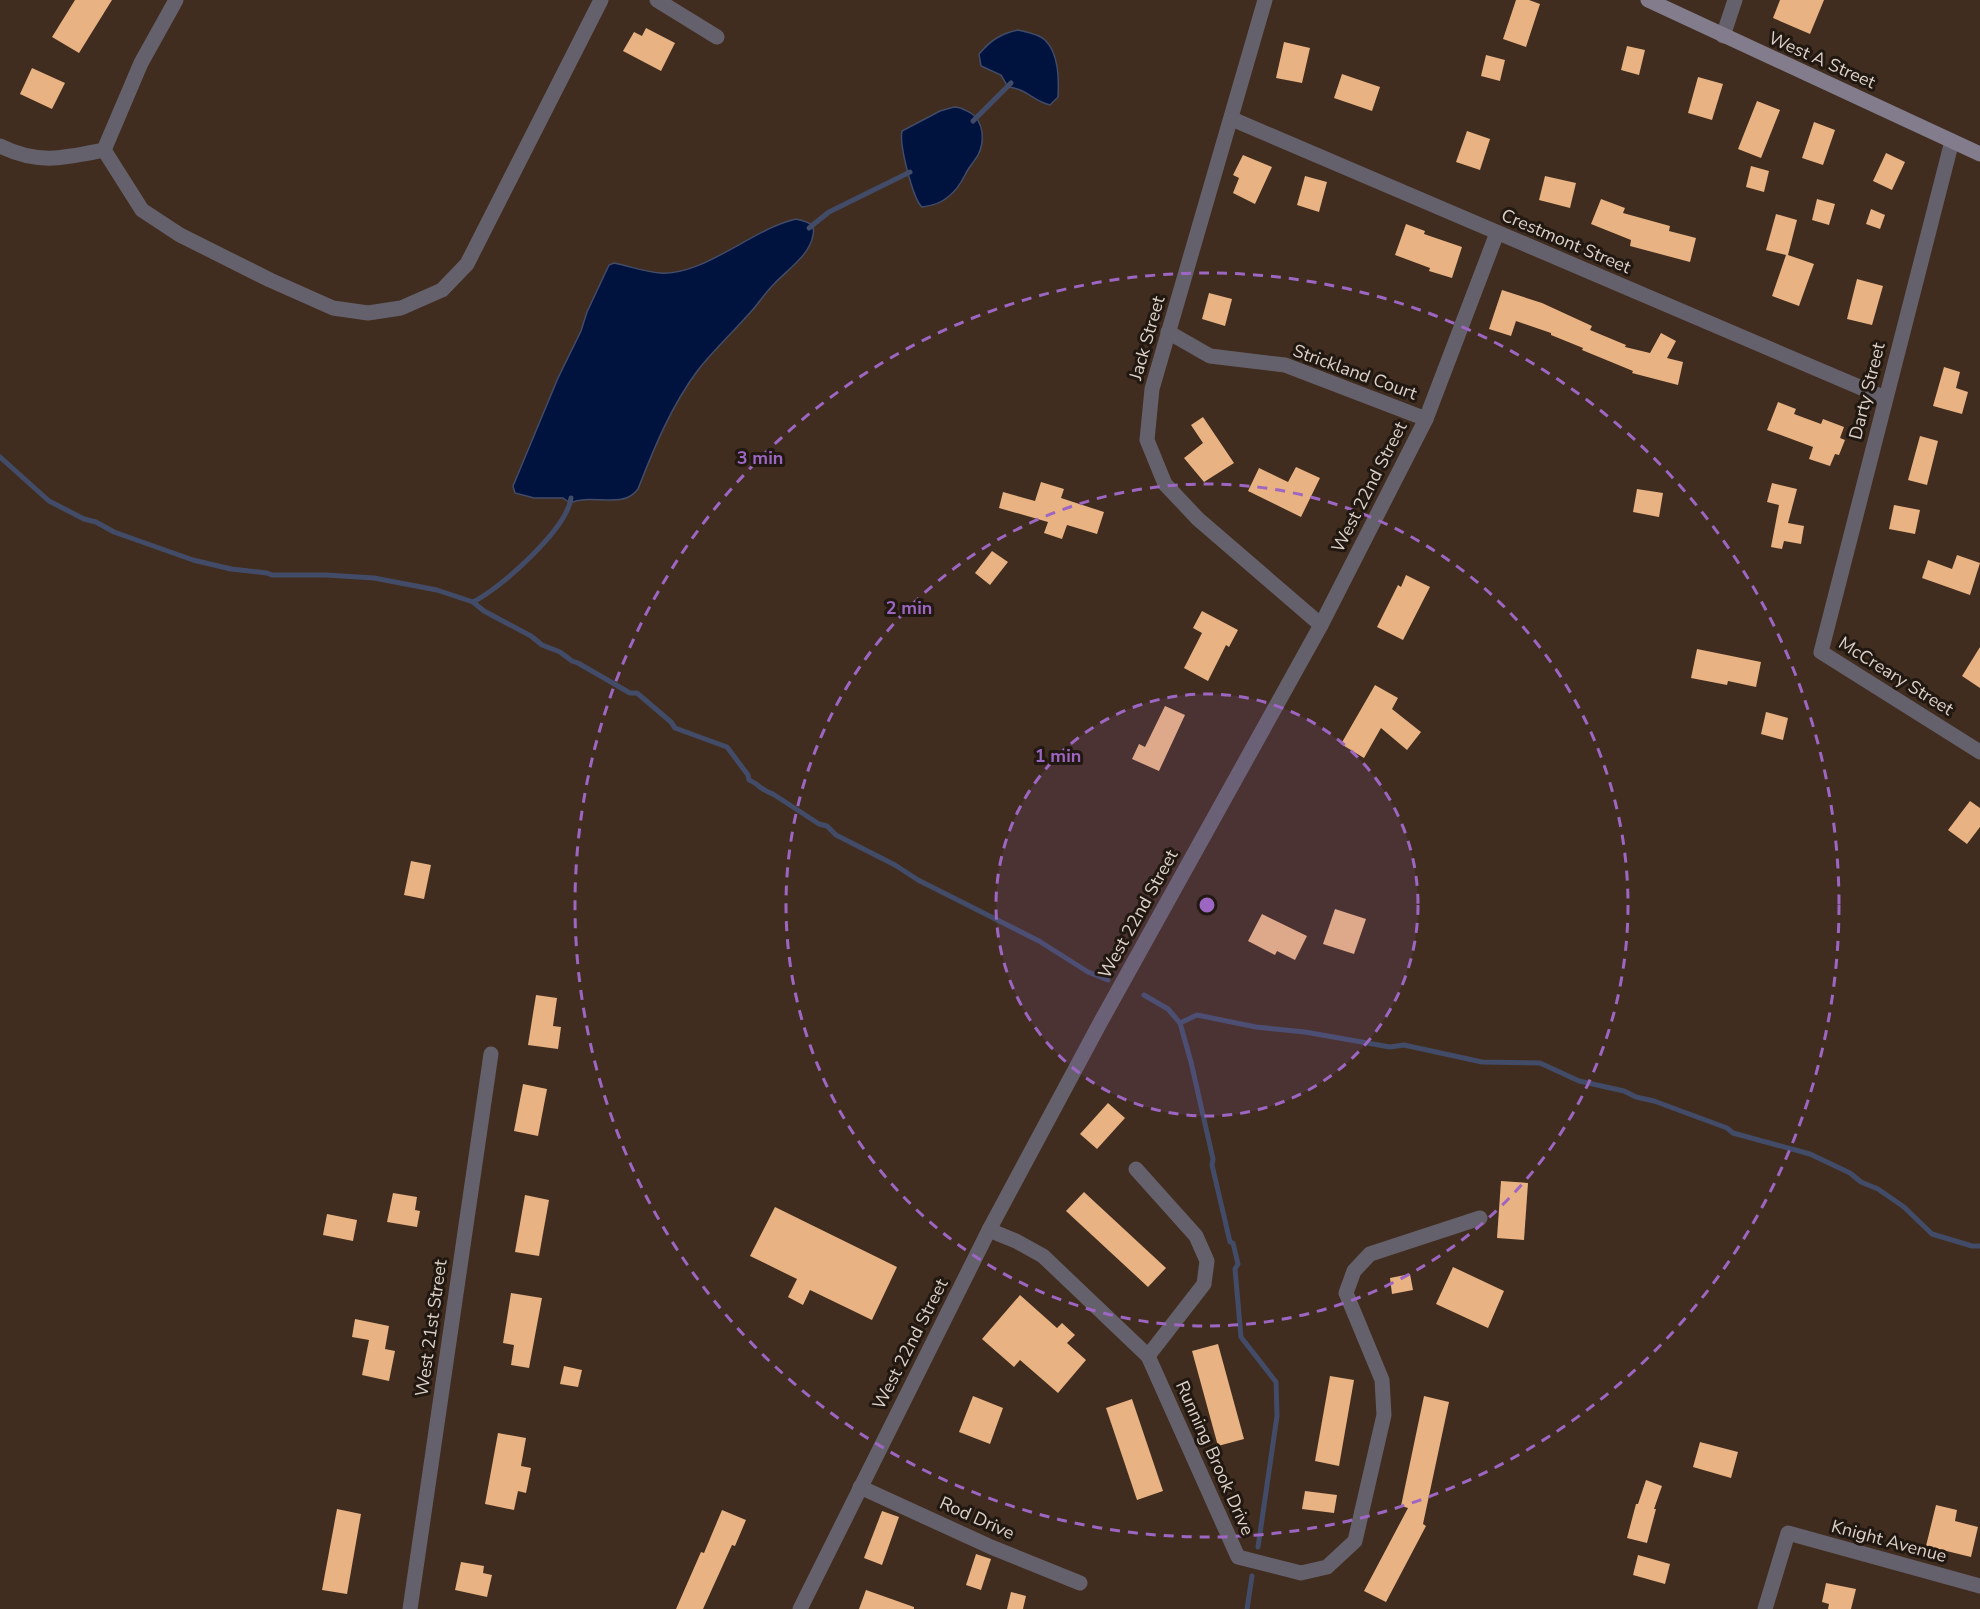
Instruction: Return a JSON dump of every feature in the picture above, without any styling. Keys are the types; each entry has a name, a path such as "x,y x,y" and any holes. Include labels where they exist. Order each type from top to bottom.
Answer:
{"street":[{"path":"104,150 141,63 176,0"},
{"path":"104,150 142,210 180,235 270,280 333,308 368,313 401,308 441,290 467,264 601,0"},
{"path":"657,0 717,37"},
{"name":"Jack Street","path":"1265,0 1152,389 1147,440 1165,484 1198,519 1321,625"},
{"name":"West A Street","path":"1648,0 1980,154"},
{"path":"1723,36 1735,0"},
{"name":"Crestmont Street","path":"1232,119 1885,398"},
{"name":"Darty Street","path":"1821,652 1952,141"},
{"path":"0,146 19,156 59,160 104,150"},
{"name":"West 22nd Street","path":"800,1609 989,1230 1100,1023 1321,625 1426,419 1497,232"},
{"name":"Strickland Court","path":"1168,332 1210,356 1285,365 1426,419"},
{"name":"McCreary Street","path":"1821,652 1980,752"},
{"name":"West 21st Street","path":"410,1609 491,1053"},
{"path":"1137,1169 1196,1236 1207,1261 1204,1284 1148,1356"},
{"name":"Running Brook Drive","path":"989,1230 1016,1241 1043,1256 1148,1356 1238,1557 1301,1573 1327,1567 1355,1541 1384,1415 1382,1380 1346,1293 1354,1271 1370,1254 1480,1218"},
{"name":"Rod Drive","path":"860,1487 991,1547 1080,1582"},
{"name":"Knight Avenue","path":"1765,1609 1788,1533 1980,1586"}],"water":[{"path":"1018,30 1045,40 1056,59 1058,97 1050,105 1020,90 1008,87 1001,75 981,66 979,54 988,45 1006,33"},
{"path":"954,107 971,113 979,122 982,132 980,150 953,192 939,203 922,207 907,171 902,131 940,111"},
{"path":"796,219 809,223 813,228 811,242 807,249 716,349 688,384 671,413 638,489 632,495 624,499 579,500 570,503 563,498 534,498 515,493 513,486 609,265 614,263 660,273 677,272 711,260 762,232"}],"building":[{"path":"75,0 112,0 79,53 52,37"},
{"path":"1516,0 1529,0 1540,4 1526,47 1503,39"},
{"path":"1780,0 1824,0 1810,34 1773,18"},
{"path":"646,28 675,43 661,71 623,51 634,32 642,36"},
{"path":"1284,42 1310,48 1302,83 1276,78"},
{"path":"1627,46 1645,50 1639,75 1621,70"},
{"path":"1486,55 1505,60 1500,81 1481,76"},
{"path":"32,68 65,83 52,109 20,94"},
{"path":"1342,74 1380,87 1372,111 1334,98"},
{"path":"1698,77 1723,84 1712,120 1688,113"},
{"path":"1757,101 1780,110 1761,158 1738,149"},
{"path":"1814,122 1835,130 1823,165 1802,158"},
{"path":"1467,131 1490,139 1480,170 1456,162"},
{"path":"1886,153 1905,162 1892,190 1873,181"},
{"path":"1243,155 1272,167 1255,204 1233,193 1239,178 1233,175"},
{"path":"1751,166 1769,171 1764,192 1746,187"},
{"path":"1305,176 1327,182 1319,212 1297,205"},
{"path":"1545,176 1576,183 1570,208 1539,200"},
{"path":"1601,199 1625,208 1623,213 1670,226 1669,231 1696,238 1690,262 1630,246 1631,240 1591,224"},
{"path":"1817,199 1835,204 1829,225 1812,220"},
{"path":"1871,209 1885,215 1880,229 1866,224"},
{"path":"1776,214 1797,220 1788,255 1814,264 1799,306 1772,296 1786,255 1766,250"},
{"path":"1406,224 1425,231 1424,234 1462,247 1452,278 1429,271 1430,268 1395,255"},
{"path":"1857,279 1883,286 1872,325 1847,319"},
{"path":"1502,290 1542,303 1592,326 1590,330 1626,345 1625,347 1650,353 1661,333 1676,341 1667,358 1683,362 1678,385 1632,373 1633,371 1582,350 1583,348 1551,335 1551,333 1516,321 1511,336 1489,329"},
{"path":"1209,293 1232,299 1225,326 1202,319"},
{"path":"1944,367 1960,372 1956,388 1968,392 1962,414 1933,406"},
{"path":"1778,402 1796,409 1794,414 1821,424 1823,419 1844,427 1840,438 1845,440 1839,455 1835,454 1830,466 1809,459 1813,447 1767,430"},
{"path":"1203,417 1234,463 1204,482 1184,458 1203,443 1191,425"},
{"path":"1920,436 1938,441 1927,485 1908,480"},
{"path":"1296,467 1320,478 1301,517 1248,491 1259,468 1288,482"},
{"path":"1041,482 1064,489 1061,498 1104,512 1097,534 1067,525 1062,539 1044,533 1048,522 999,508 1003,492 1035,501"},
{"path":"1772,483 1797,489 1788,523 1804,526 1801,544 1784,541 1782,549 1771,547 1779,505 1767,502"},
{"path":"1637,489 1663,493 1659,517 1633,512"},
{"path":"1894,505 1920,510 1915,534 1889,529"},
{"path":"992,551 1008,562 990,585 975,573"},
{"path":"1957,555 1980,563 1970,595 1922,578 1928,560 1952,569"},
{"path":"1406,575 1430,587 1403,640 1377,627 1398,585 1401,587"},
{"path":"1202,611 1238,630 1229,647 1226,645 1208,681 1184,668 1202,633 1193,628"},
{"path":"1980,647 1980,688 1962,676"},
{"path":"1697,649 1761,662 1756,687 1728,681 1727,685 1691,678"},
{"path":"1375,685 1398,698 1392,709 1421,732 1407,750 1381,728 1364,758 1341,744"},
{"path":"1165,706 1185,715 1159,771 1132,759 1139,744 1145,747"},
{"path":"1766,712 1788,718 1783,740 1761,734"},
{"path":"1970,801 1980,808 1980,827 1967,844 1948,830"},
{"path":"411,861 431,865 424,899 404,895"},
{"path":"1335,909 1366,919 1354,954 1323,944"},
{"path":"1262,914 1307,936 1295,960 1277,951 1275,955 1248,941"},
{"path":"536,995 557,998 553,1026 561,1027 558,1049 528,1045"},
{"path":"523,1084 547,1089 538,1136 514,1131"},
{"path":"1108,1103 1125,1118 1097,1149 1080,1134"},
{"path":"1501,1181 1528,1183 1524,1240 1497,1238"},
{"path":"1084,1192 1166,1268 1148,1287 1066,1211"},
{"path":"393,1193 417,1197 415,1210 420,1211 417,1227 387,1222"},
{"path":"525,1195 549,1200 539,1256 515,1252"},
{"path":"775,1207 897,1267 872,1320 810,1290 803,1305 788,1297 797,1279 750,1256"},
{"path":"327,1214 357,1220 353,1241 323,1235"},
{"path":"1453,1267 1504,1291 1488,1328 1436,1304"},
{"path":"1410,1274 1413,1290 1392,1294 1390,1278"},
{"path":"511,1293 542,1298 529,1368 511,1365 514,1345 503,1343"},
{"path":"1020,1295 1057,1328 1062,1323 1075,1335 1067,1343 1086,1360 1058,1393 1020,1360 1014,1367 982,1339"},
{"path":"355,1319 389,1326 385,1349 395,1351 389,1381 362,1375 369,1340 352,1337"},
{"path":"1218,1344 1244,1439 1218,1446 1192,1351"},
{"path":"564,1366 582,1370 578,1387 560,1384"},
{"path":"1330,1376 1354,1380 1339,1466 1315,1461"},
{"path":"973,1396 1003,1408 990,1444 959,1432"},
{"path":"1424,1396 1449,1402 1423,1524 1426,1526 1386,1602 1364,1591 1408,1508 1401,1506"},
{"path":"1132,1399 1163,1491 1137,1500 1106,1408"},
{"path":"498,1433 526,1438 521,1466 531,1468 526,1493 518,1491 514,1510 485,1504"},
{"path":"1700,1442 1738,1452 1731,1478 1693,1467"},
{"path":"1646,1480 1662,1486 1654,1509 1656,1509 1647,1543 1627,1538 1636,1504 1638,1504"},
{"path":"1305,1491 1337,1495 1334,1513 1302,1509"},
{"path":"1936,1505 1957,1510 1955,1521 1978,1527 1971,1557 1926,1546"},
{"path":"337,1509 361,1514 347,1594 322,1590"},
{"path":"722,1510 746,1520 735,1546 732,1545 703,1609 676,1609 701,1552 704,1553"},
{"path":"882,1511 899,1517 882,1565 864,1558"},
{"path":"976,1554 991,1559 981,1590 966,1585"},
{"path":"1638,1555 1670,1564 1665,1584 1633,1575"},
{"path":"461,1562 484,1566 483,1573 492,1575 487,1597 455,1590"},
{"path":"1826,1583 1856,1589 1851,1609 1828,1609 1829,1604 1822,1602"},
{"path":"866,1590 914,1607 914,1609 859,1609"},
{"path":"1011,1592 1026,1596 1023,1609 1007,1609"}],"waterway":[{"path":"973,121 1011,83"},
{"path":"809,228 829,212 910,172"},
{"path":"0,457 49,501 114,532 193,560 272,575 374,578 437,590 473,602 484,611 531,636 542,645 560,652 630,693 637,693 675,728 727,747 748,775 749,780 819,824 827,826 836,835 895,865 918,880 1039,941 1088,972 1108,980"},
{"path":"473,602 499,585 531,557 558,526 567,511 571,498"},
{"path":"1144,995 1168,1009 1180,1023 1191,1062 1230,1242 1233,1243 1238,1264 1235,1269 1241,1337 1276,1382 1277,1416 1258,1547"},
{"path":"1180,1023 1197,1015 1256,1027 1305,1032 1390,1047 1404,1045 1482,1062 1540,1063 1579,1081 1624,1091 1636,1097 1654,1101 1727,1128 1733,1133 1810,1154 1878,1189 1904,1207 1932,1234 1972,1246 1980,1246"},
{"path":"1247,1609 1252,1576"}]}
